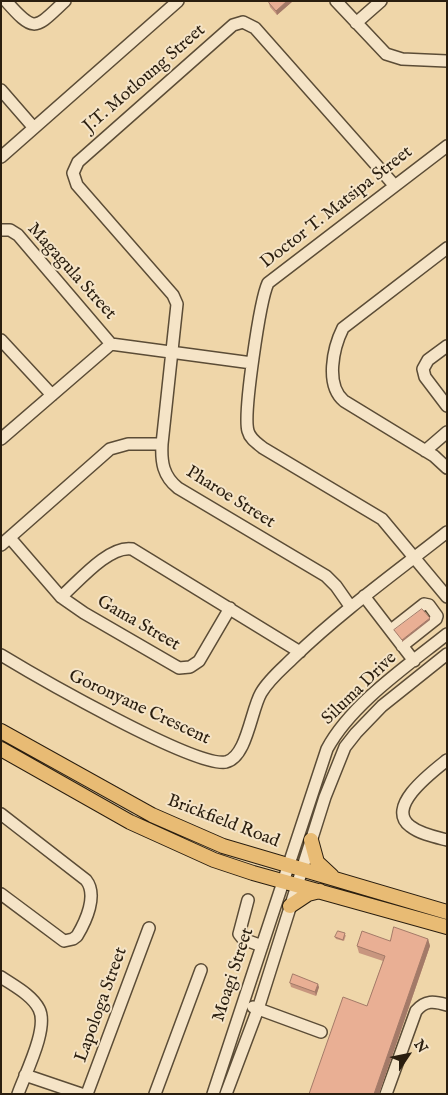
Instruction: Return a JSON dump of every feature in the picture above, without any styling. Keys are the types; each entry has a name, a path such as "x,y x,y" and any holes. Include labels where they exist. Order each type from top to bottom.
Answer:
{"main road":[{"name":"Brickfield Road","path":"1,731 152,815 223,846 447,912"},
{"name":"Brickfield Road","path":"1,749 157,835 214,860 447,927"},
{"path":"311,840 317,862 327,873 342,882"},
{"path":"290,906 308,894 321,891"}],"street":[{"path":"6,1 24,22 33,25 42,22 65,1"},
{"path":"1,157 178,1"},
{"path":"336,1 380,49 393,57 447,60"},
{"path":"356,23 381,1"},
{"name":"J.T. Motloung Street","path":"174,353 178,307 175,298 77,184 74,179 74,168 233,25 246,22 255,28 394,185"},
{"path":"1,90 34,128"},
{"name":"Doctor T. Matsipa Street","path":"447,146 268,282 252,363 247,427 253,440 382,519 447,598"},
{"name":"Magagula Street","path":"1,230 10,230 18,235 111,344 252,363"},
{"path":"447,248 342,328 336,346 334,367 335,390 344,401 440,461 447,468"},
{"path":"1,340 52,395"},
{"name":"Magagula Street","path":"1,439 111,344"},
{"path":"447,346 428,360 423,369 425,378 447,406"},
{"name":"Pharoe Street","path":"174,353 162,444 163,468 172,483 326,576 336,586 350,606"},
{"path":"424,451 447,432"},
{"path":"6,542 110,449 128,444 162,444"},
{"name":"Goronyane Crescent","path":"1,654 63,692 188,753 220,762 232,759 238,754 260,695 300,652 350,606 447,532"},
{"name":"Gama Street","path":"6,542 61,597 84,613 179,668 190,667 199,661 230,608"},
{"name":"Gama Street","path":"61,597 109,555 126,548 139,552 300,652"},
{"path":"364,596 414,661"},
{"path":"391,630 427,604 437,617 402,646"},
{"path":"424,628 446,655"},
{"name":"Siluma Drive","path":"287,866 327,749 334,736 366,702 447,634"},
{"name":"Siluma Drive","path":"302,870 335,770 349,740 382,706 446,655"},
{"path":"447,760 409,796 402,808 403,816 410,826 425,834 447,840"},
{"path":"1,814 86,880 90,885 92,897 78,936 64,941 1,894"},
{"name":"Moagi Street","path":"213,1094 287,866"},
{"name":"Moagi Street","path":"226,1094 258,1009 302,870"},
{"path":"248,900 239,934 242,939 262,946"},
{"name":"Lapologa Street","path":"87,1094 149,928"},
{"path":"155,1094 201,970"},
{"path":"1,977 35,1004 42,1017 41,1031 18,1094"},
{"path":"386,1094 416,1011 425,1003 442,1004"},
{"path":"243,1004 322,1032"},
{"path":"25,1075 80,1094"}],"building":[{"path":"270,1 287,1 276,11 269,3"},
{"path":"422,609 430,618 402,640 394,630"},
{"path":"394,927 428,939 374,1094 309,1094 343,997 367,1006 385,956 357,946 362,931 390,941"},
{"path":"338,931 345,933 343,940 335,937"},
{"path":"293,974 318,984 315,992 290,983"}]}
